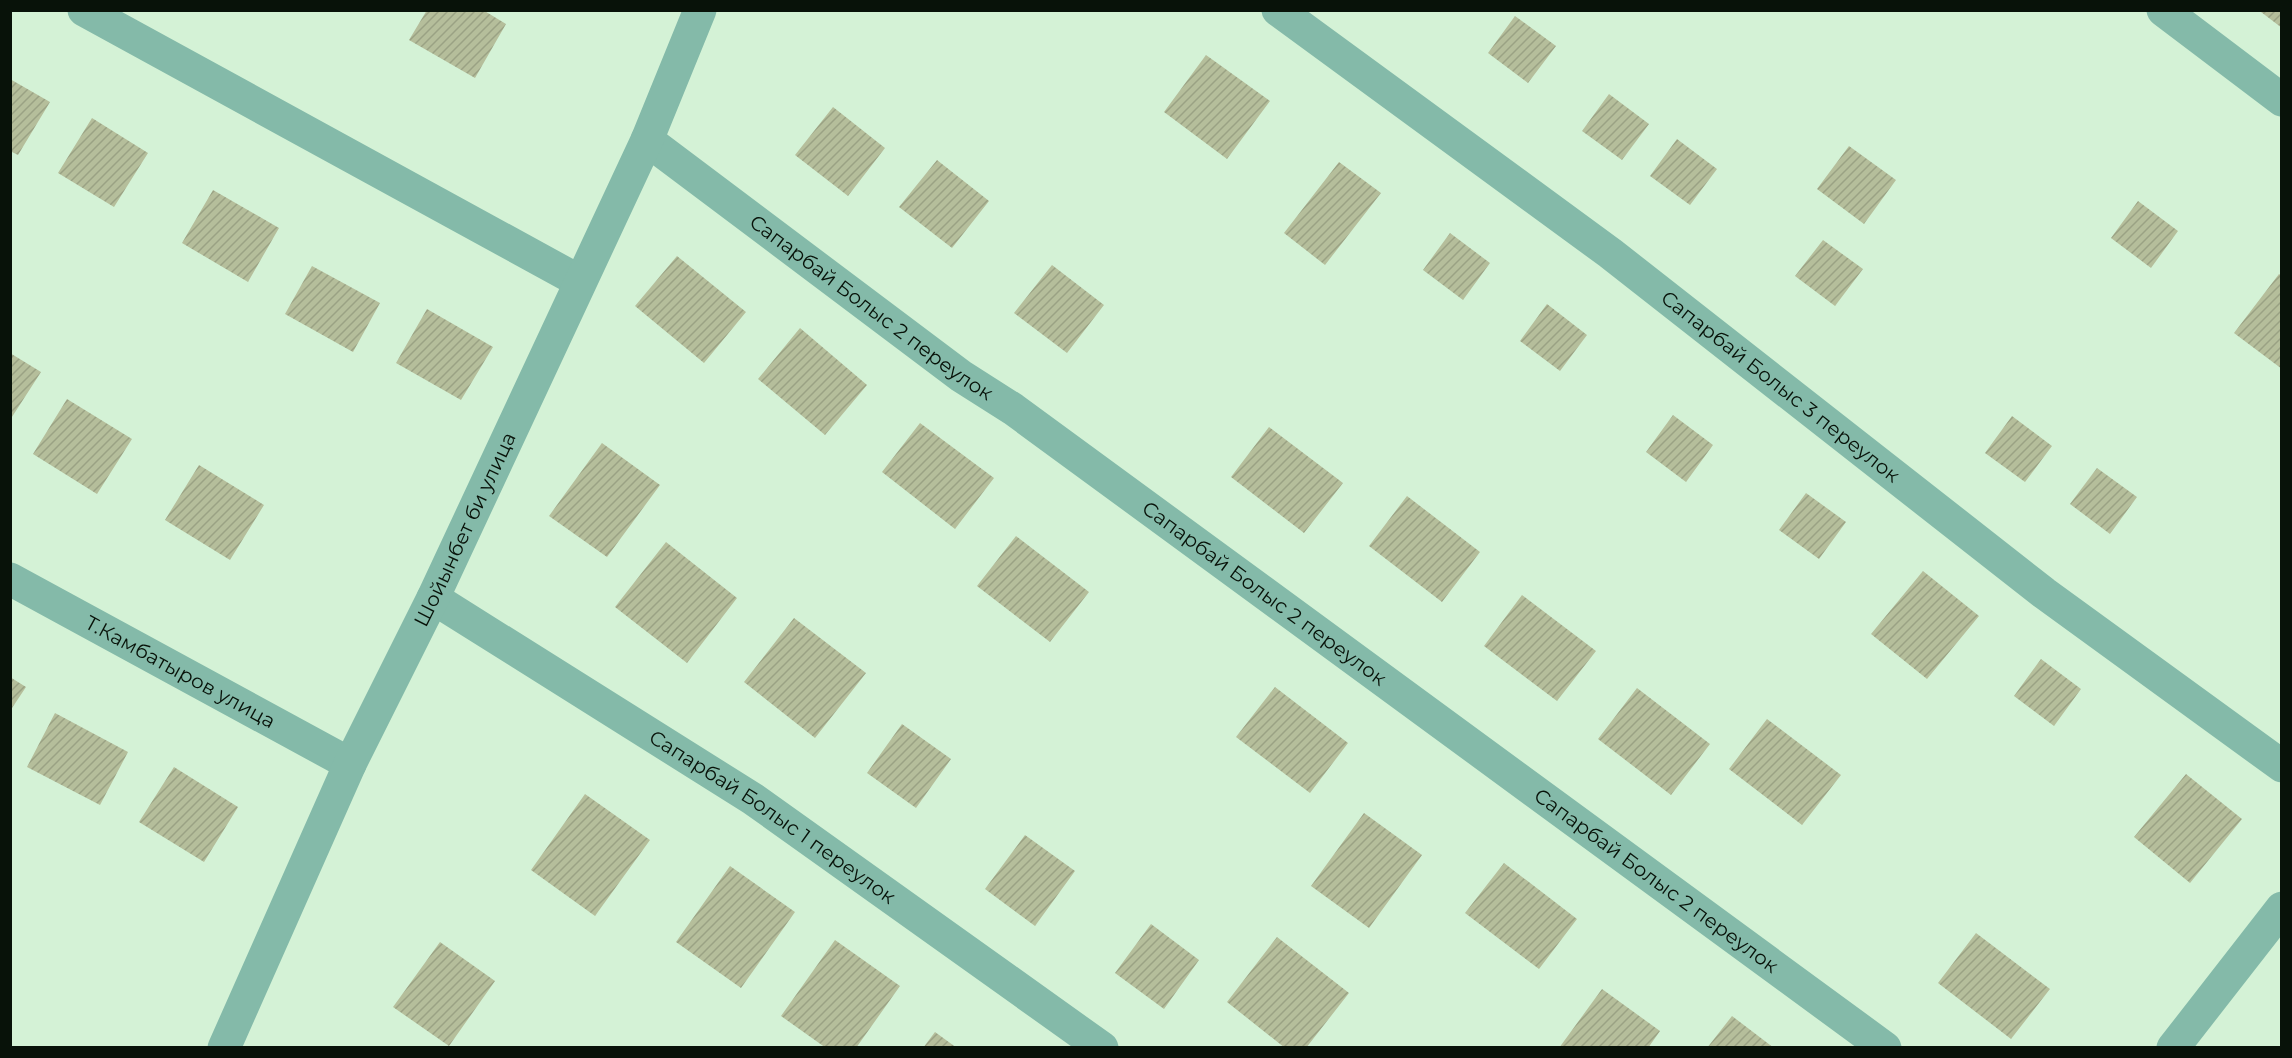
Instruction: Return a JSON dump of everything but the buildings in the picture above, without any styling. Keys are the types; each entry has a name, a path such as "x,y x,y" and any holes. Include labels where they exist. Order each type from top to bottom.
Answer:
{"street":[{"path":"84,10 579,281"},
{"name":"Шойынбет би улица","path":"224,1047 350,764 433,598 646,140 700,10"},
{"name":"Сапарбай Болыс 3 переулок","path":"1278,10 1610,253 2044,593 2282,766"},
{"path":"2163,10 2282,100"},
{"name":"Сапарбай Болыс 2 переулок","path":"646,140 961,376 1013,409 1885,1047"},
{"name":"Т.Камбатыров улица","path":"10,579 350,764"},
{"name":"Сапарбай Болыс 1 переулок","path":"433,598 753,799 1102,1047"},
{"path":"2172,1047 2282,908"}]}
